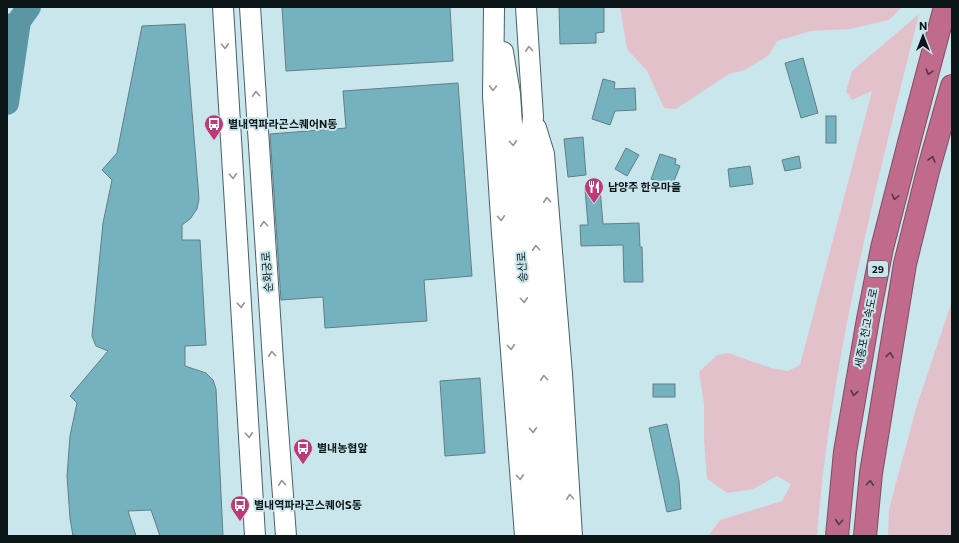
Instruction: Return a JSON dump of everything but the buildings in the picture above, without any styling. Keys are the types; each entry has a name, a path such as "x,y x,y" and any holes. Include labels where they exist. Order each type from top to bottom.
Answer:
{"highway":[{"name":"세종포천고속도로","path":"837,536 845,452 869,312 882,248 946,7"},
{"name":"29","path":"865,536 871,473 905,264 928,171 952,86"}],"street":[{"path":"223,7 255,536"},
{"name":"순화궁로","path":"250,7 286,536"},
{"path":"495,7 493,96 502,233 548,532"},
{"name":"송산로","path":"526,7 533,117 529,154 548,532"}],"shaded area":[{"path":"620,7 902,7 889,20 850,29 811,31 777,41 769,55 745,70 729,74 676,109 664,108 647,71 627,49"},
{"path":"919,14 887,143 857,273 844,338 824,470 817,536 708,536 720,520 782,501 791,484 777,476 753,489 727,493 707,479 704,439 704,404 699,372 717,355 728,353 771,368 788,371 800,365 872,91 852,100 846,91 852,71"},
{"path":"952,301 952,536 888,536 889,509 917,405"}],"waterway":[{"path":"7,103 19,21 29,7"},
{"path":"7,15 19,21"}],"place":[{"name":"별내역파라곤스퀘어N동","path":"214,141"},
{"name":"남양주 한우마을","path":"594,204"},
{"name":"별내농협앞","path":"303,465"},
{"name":"별내역파라곤스퀘어S동","path":"240,522"}]}
